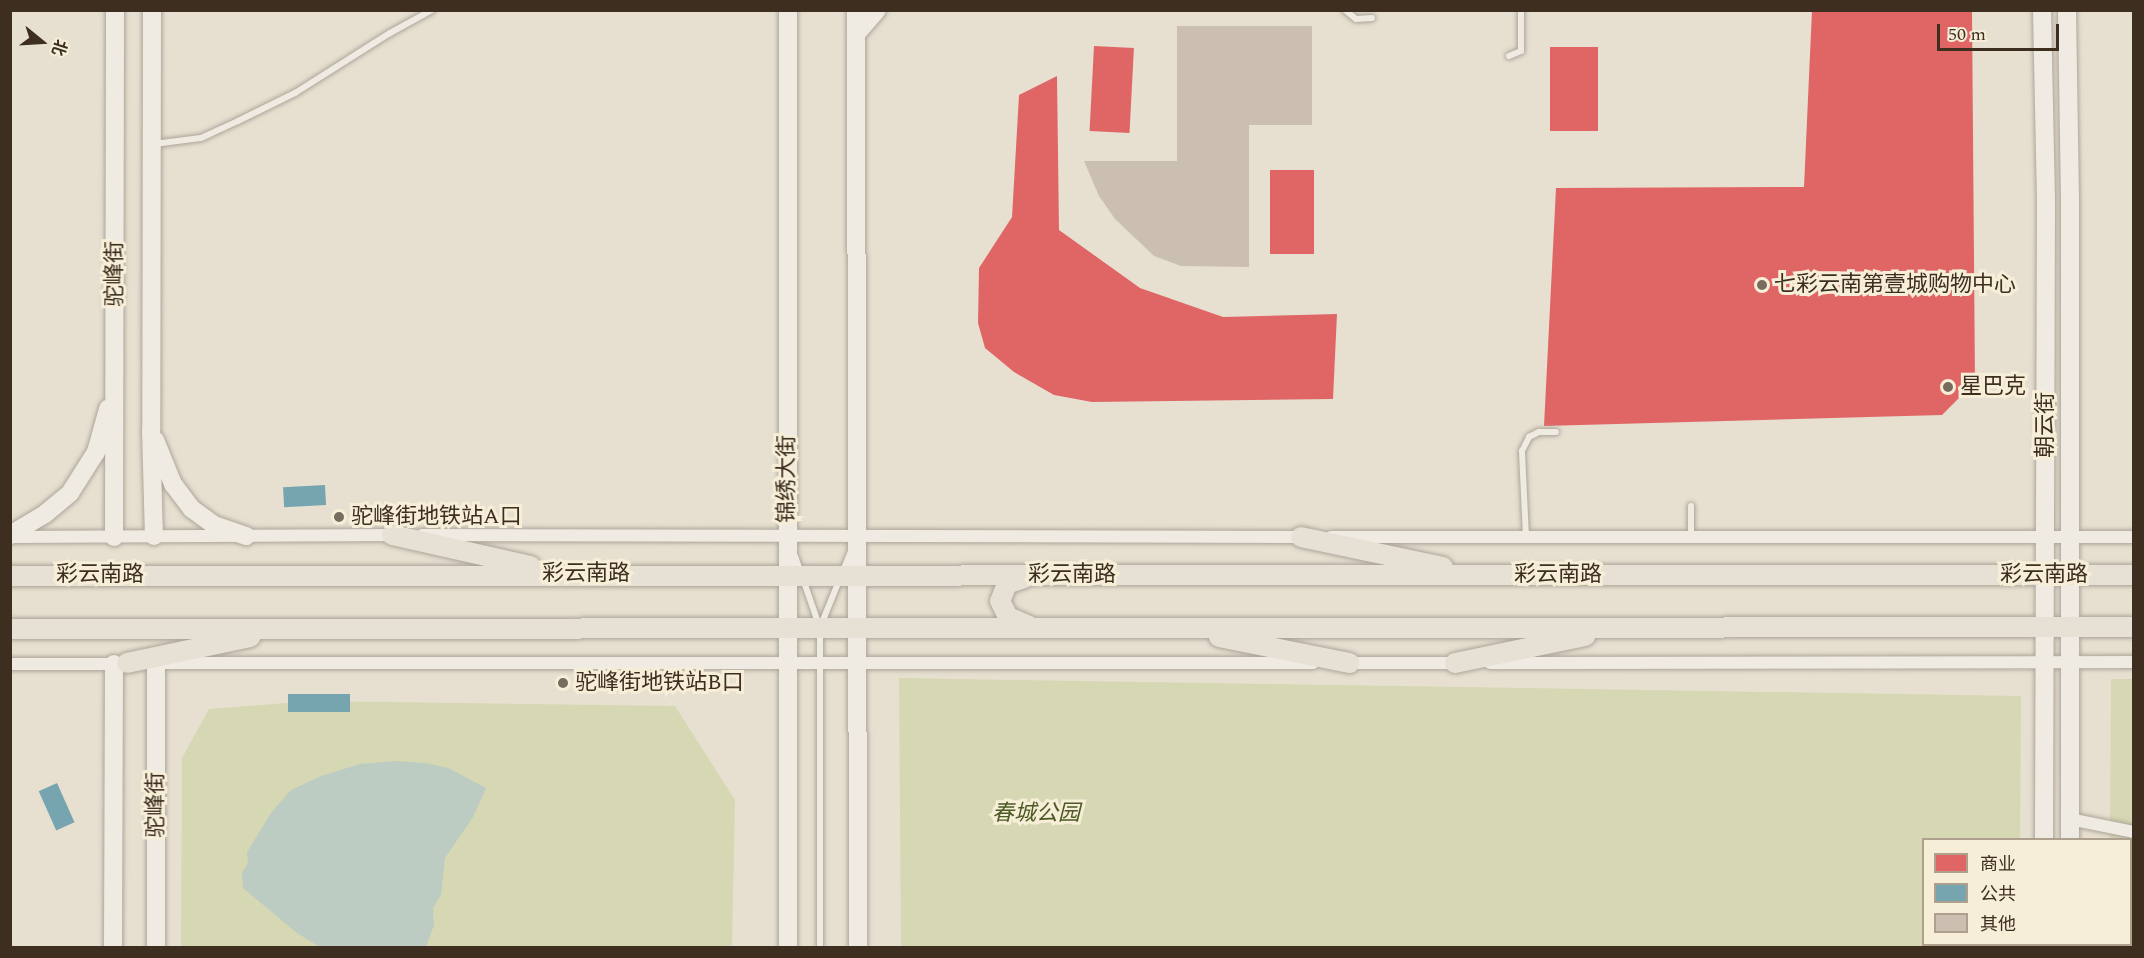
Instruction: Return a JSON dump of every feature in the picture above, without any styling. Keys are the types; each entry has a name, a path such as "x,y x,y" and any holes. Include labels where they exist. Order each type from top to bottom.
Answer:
{"main road":[{"name":"驼峰街","path":"114,537 115,10"},
{"name":"驼峰街","path":"152,10 151,430 154,536"},
{"name":"锦绣大街","path":"788,10 787,536 794,575 788,628 788,948"},
{"path":"856,10 857,536 849,575 858,628 858,948"},
{"path":"856,34 877,10"},
{"name":"朝云街","path":"2042,10 2046,200 2044,838"},
{"name":"朝云街","path":"2067,10 2070,838"},
{"path":"10,536 45,514 70,494 96,452 114,387"},
{"path":"151,430 173,483 192,509 214,525 246,536"},
{"path":"392,535 566,574"},
{"path":"1300,537 1481,575"},
{"path":"1034,628 1008,617 1000,601 1003,589 1012,580 1036,575"},
{"name":"彩云南路","path":"10,576 2133,575"},
{"path":"1455,663 1626,627"},
{"path":"10,628 2133,627"},
{"path":"120,664 289,628"},
{"path":"1175,628 1349,663"},
{"name":"驼峰街","path":"156,663 156,948"},
{"name":"驼峰街","path":"113,948 120,664"}],"street":[{"path":"10,536 2133,537"},
{"path":"10,663 2133,662"},
{"path":"2070,819 2133,832"}],"lane":[{"path":"153,144 201,138 238,121 295,93 390,33 432,10"},
{"path":"1345,10 1356,19 1372,18"},
{"path":"1509,56 1521,51 1521,10"},
{"path":"1526,537 1522,451 1529,437 1539,432 1556,432"},
{"path":"1691,506 1691,536"},
{"path":"794,575 820,628 820,948"},
{"path":"820,628 849,575"}],"green space":[{"name":"春城公园","path":"899,678 2021,696 2020,838 1922,838 1922,946 2020,947 901,947"},
{"path":"2111,679 2133,679 2133,947 2109,948 2109,946 2132,946 2132,838 2110,838"},
{"path":"313,701 675,706 735,800 732,947 181,948 182,758 209,709"}],"shaded area":[{"path":"396,761 425,763 448,768 486,788 473,817 445,858 441,895 433,908 434,925 426,947 320,947 297,933 243,888 242,873 248,863 247,852 271,813 291,790 321,776 360,764"}],"building: 商业":[{"name":"七彩云南第壹城购物中心","path":"1812,10 1972,10 1975,382 1942,415 1544,426 1556,188 1804,187"},
{"path":"1094,46 1134,48 1129,133 1090,131"},
{"path":"1550,47 1598,47 1598,131 1550,131"},
{"path":"1057,76 1059,230 1140,288 1223,317 1337,314 1333,399 1092,402 1054,395 1014,372 985,348 978,323 979,268 1012,217 1019,95"},
{"path":"1270,170 1314,170 1314,254 1270,254"}],"building: 公共":[{"path":"325,485 326,505 284,507 283,487"},
{"path":"288,694 350,694 350,712 288,712"},
{"path":"57,783 74,822 56,830 39,791"}],"building: 其他":[{"path":"1177,26 1312,26 1312,125 1249,125 1249,267 1181,266 1154,256 1115,219 1099,196 1084,161 1177,161"}],"place":[{"name":"七彩云南第壹城购物中心","path":"1762,285"},
{"name":"星巴克","path":"1948,387"},
{"name":"驼峰街地铁站A口","path":"339,517"},
{"name":"驼峰街地铁站B口","path":"563,683"}]}
